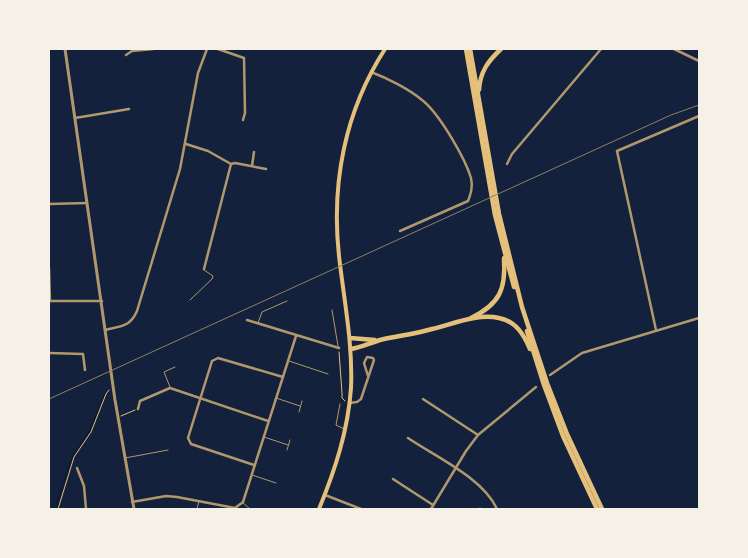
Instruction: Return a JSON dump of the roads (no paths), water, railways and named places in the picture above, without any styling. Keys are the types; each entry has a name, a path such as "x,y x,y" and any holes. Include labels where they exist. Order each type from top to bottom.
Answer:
{"highway":[{"path":"466,49 503,247 539,371"},
{"path":"470,49 492,188"},
{"path":"480,107 479,83 481,74 485,65 501,49"},
{"path":"497,214 522,307 547,382 567,434 602,509"},
{"path":"467,320 491,306 501,292 505,274 503,247"},
{"path":"350,349 379,340 467,320 498,317 513,323 525,338 563,436 597,509"},
{"path":"350,338 379,340"}],"main road":[{"path":"319,509 337,462 349,403 350,338 340,257 337,211 341,160 350,122 371,72 385,49"}],"street":[{"path":"64,49 113,386 134,509"},
{"path":"126,55 132,51 153,49"},
{"path":"105,330 133,321 137,311 180,169 198,73 207,49"},
{"path":"218,49 244,58 245,113 243,120"},
{"path":"507,164 512,154 601,49"},
{"path":"674,49 699,61"},
{"path":"371,72 386,78 422,100 436,114 446,129 471,178 472,191 468,201 400,231"},
{"path":"75,118 129,109"},
{"path":"656,330 617,151 699,116"},
{"path":"186,144 208,151 231,164 235,163 266,169"},
{"path":"252,166 254,152"},
{"path":"204,269 231,164"},
{"path":"49,204 87,204"},
{"path":"49,268 49,301 102,301"},
{"path":"550,375 582,353 699,318"},
{"path":"247,320 339,348"},
{"path":"132,502 166,496 200,500 235,508 243,502 296,336"},
{"path":"49,353 83,354 85,370"},
{"path":"349,403 357,402 361,399 374,360 367,357 364,363 368,376"},
{"path":"254,465 191,444 188,438 212,360 218,358 282,377"},
{"path":"431,509 455,468 478,436 536,387"},
{"path":"138,409 140,401 170,388 268,421"},
{"path":"423,399 478,436"},
{"path":"408,438 482,488 490,495 497,509"},
{"path":"77,468 84,486 86,509"},
{"path":"393,479 433,506"},
{"path":"325,495 361,509"}],"lane":[{"path":"190,300 212,279 213,276 204,269"},
{"path":"258,324 262,312 287,301"},
{"path":"332,310 339,348"},
{"path":"288,361 328,374"},
{"path":"170,388 164,372 175,367"},
{"path":"276,398 300,406"},
{"path":"298,412 302,401"},
{"path":"340,404 336,425 345,429"},
{"path":"263,436 288,445"},
{"path":"286,450 290,440"},
{"path":"124,458 168,450"},
{"path":"251,475 276,483"},
{"path":"197,509 200,500"},
{"path":"243,502 250,509"}],"waterway":[{"path":"57,509 58,500 73,455 90,430 105,393"}],"railway":[{"path":"49,399 671,115 699,105"}]}
